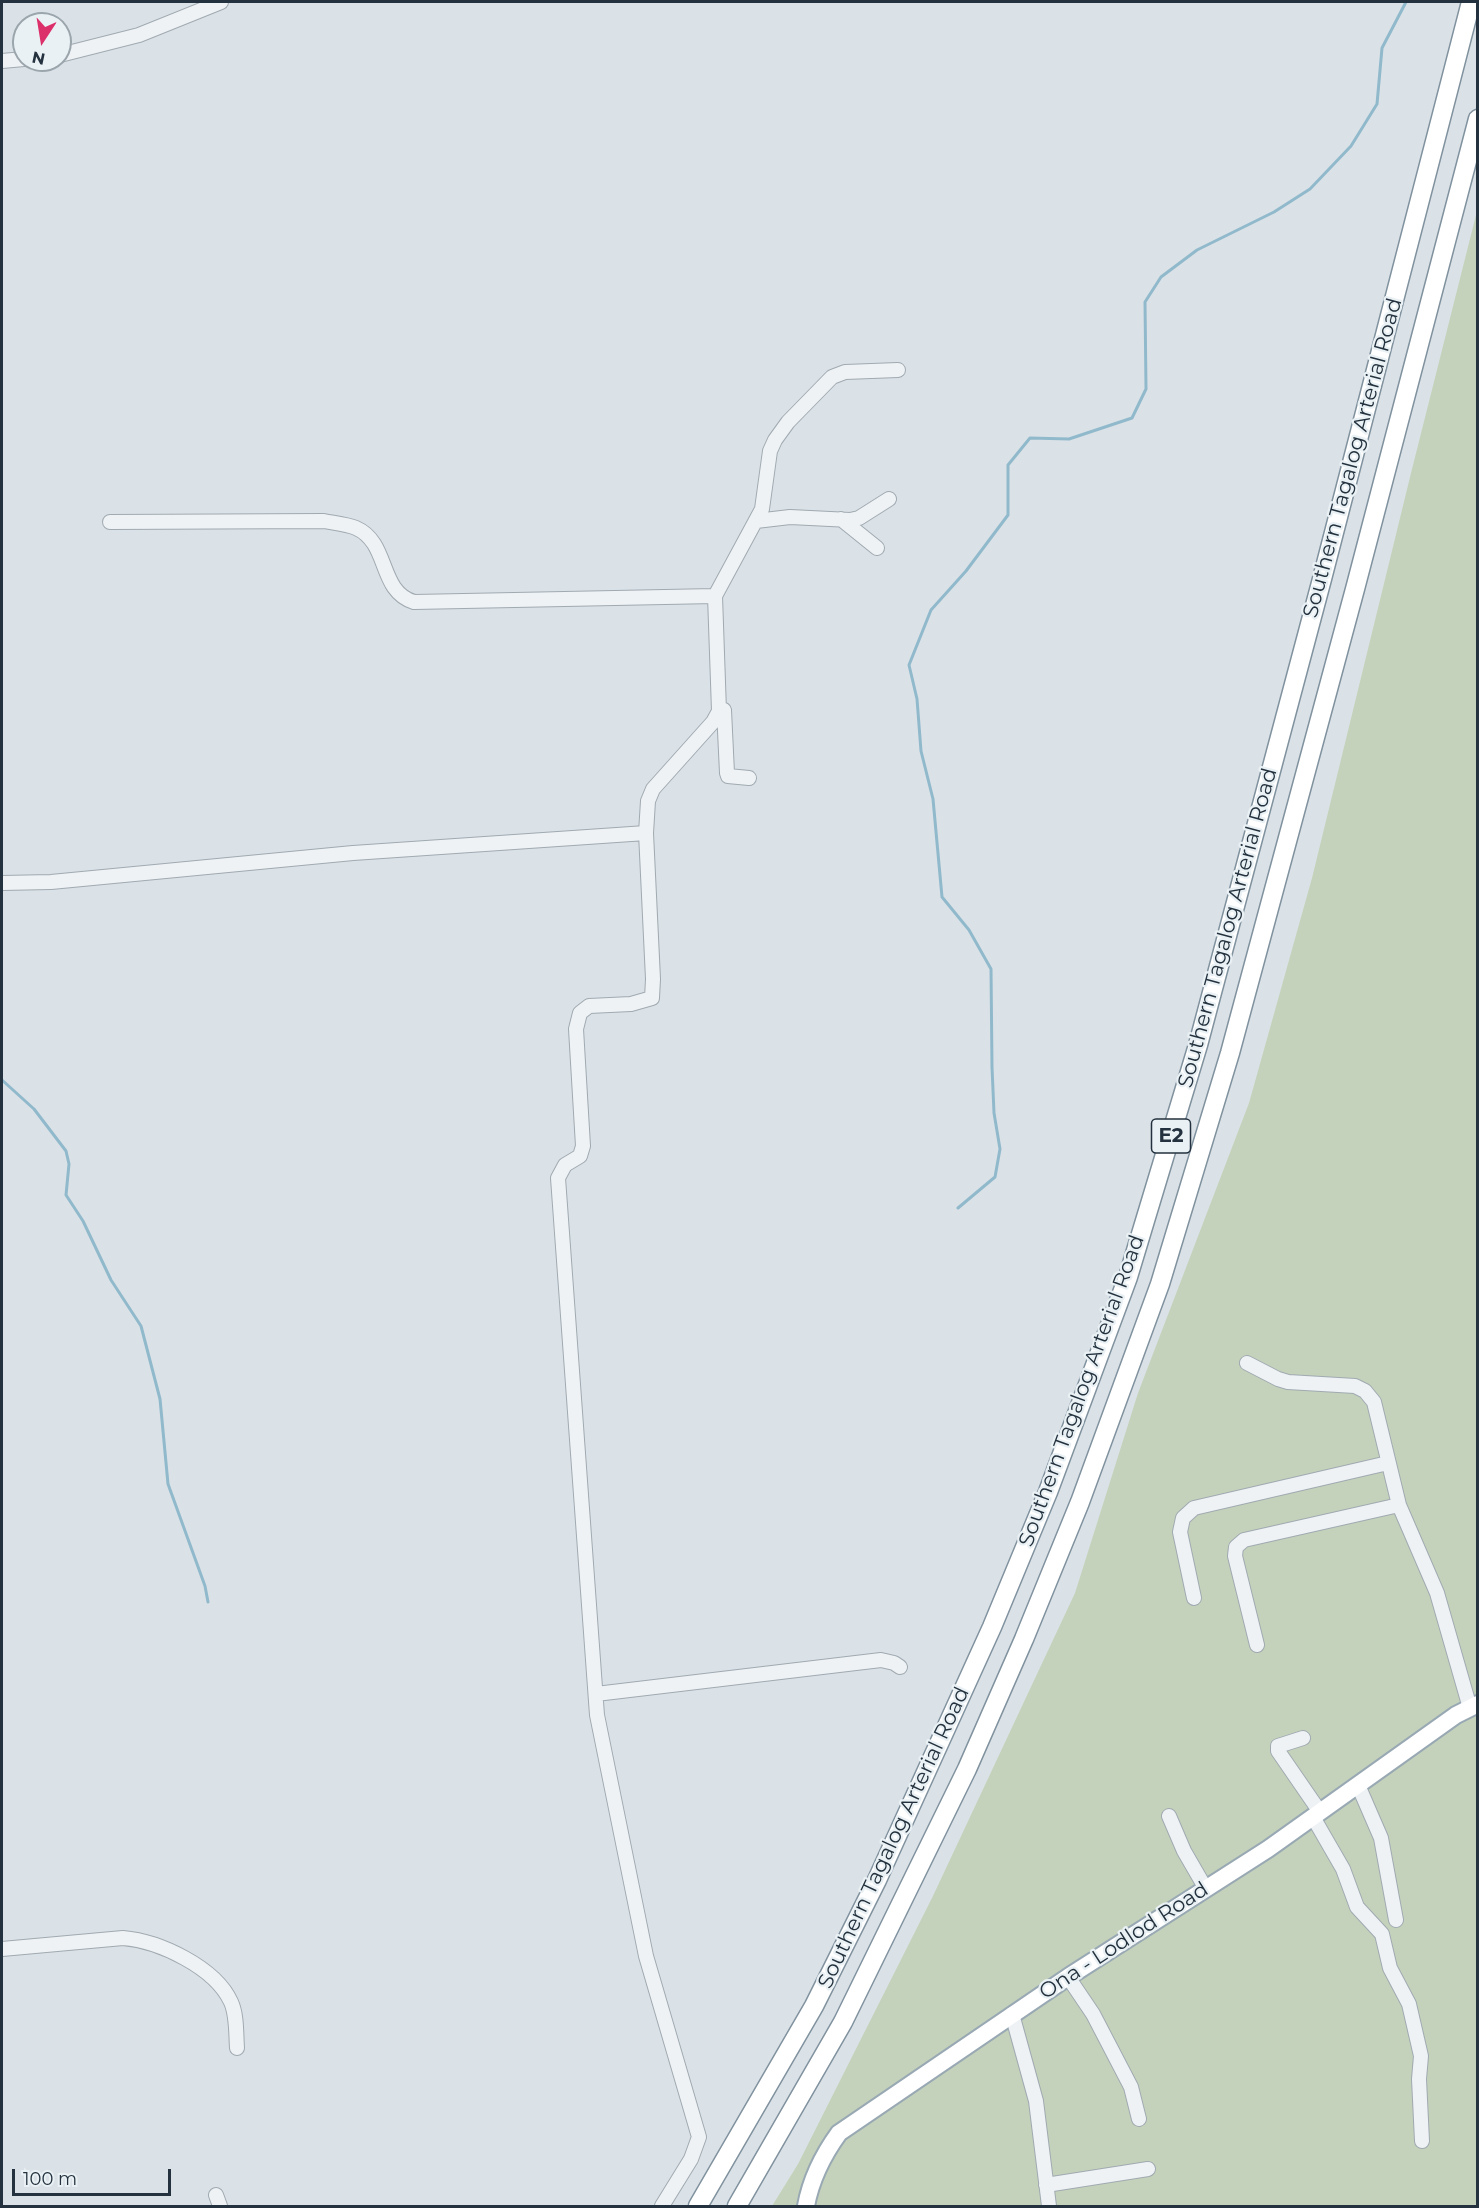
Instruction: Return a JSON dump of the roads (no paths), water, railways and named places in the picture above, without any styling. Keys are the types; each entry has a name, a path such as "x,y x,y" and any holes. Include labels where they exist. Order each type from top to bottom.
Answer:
{"highway":[{"name":"Southern Tagalog Arterial Road","path":"698,2206 814,2006 877,1881 992,1627 1048,1492 1128,1277 1198,1045 1322,579 1471,2"},
{"name":"Southern Tagalog Arterial Road","path":"737,2206 843,2022 967,1769 1024,1639 1080,1502 1160,1284 1233,1041 1355,589 1478,119"}],"main road":[{"name":"Ona - Lodlod Road","path":"806,2206 821,2161 839,2133 1012,2014 1206,1889 1317,1814 1456,1715 1474,1706"}],"street":[{"path":"72,52 139,34 222,2"},
{"path":"662,2206 691,2159 699,2137 646,1956 597,1715 558,1178 565,1165 580,1156 583,1146 576,1029 580,1013 589,1006 631,1004 652,998 646,833 648,801 653,789 713,722 718,711 714,596 756,521 764,501 770,451 775,440 788,422 832,378 845,372 898,370"},
{"path":"756,521 790,517 860,518 889,499"},
{"path":"842,519 877,548"},
{"path":"110,522 324,521 357,528 376,547 395,592 414,602 714,596"},
{"path":"718,711 724,710 728,776 749,778"},
{"path":"2,883 51,882 353,853 646,833"},
{"path":"1247,1363 1278,1379 1354,1386 1365,1391 1374,1402 1399,1505 1437,1593 1474,1706"},
{"path":"1194,1598 1180,1532 1183,1518 1194,1508 1388,1463"},
{"path":"1257,1645 1235,1556 1236,1547 1244,1540 1399,1505"},
{"path":"596,1694 881,1660 900,1667"},
{"path":"1303,1738 1278,1746 1278,1751 1317,1814 1357,1907 1382,1934 1390,1968 1409,2004 1421,2056 1419,2079 1422,2141"},
{"path":"1358,1785 1381,1838 1396,1920"},
{"path":"1169,1816 1184,1851 1206,1889"},
{"path":"2,1949 123,1938 135,1939 188,1960 216,1980 231,2003 237,2048"},
{"path":"1068,1977 1093,2014 1131,2087 1139,2119"},
{"path":"1012,2014 1036,2101 1049,2206"},
{"path":"1046,2185 1148,2169"}],"waterway":[{"path":"958,1208 995,1177 1000,1149 994,1113 991,969 969,930 942,897 933,799 921,751 917,699 909,665 931,610 966,571 1008,515 1008,465 1030,438 1069,439 1132,418 1146,389 1145,302 1161,277 1197,250 1274,212 1310,189 1351,146 1377,104 1382,48 1406,2"},
{"path":"2,1080 34,1109 66,1151 69,1164 66,1195 83,1221 111,1280 141,1326 160,1399 168,1484 205,1586 208,1602"}]}
